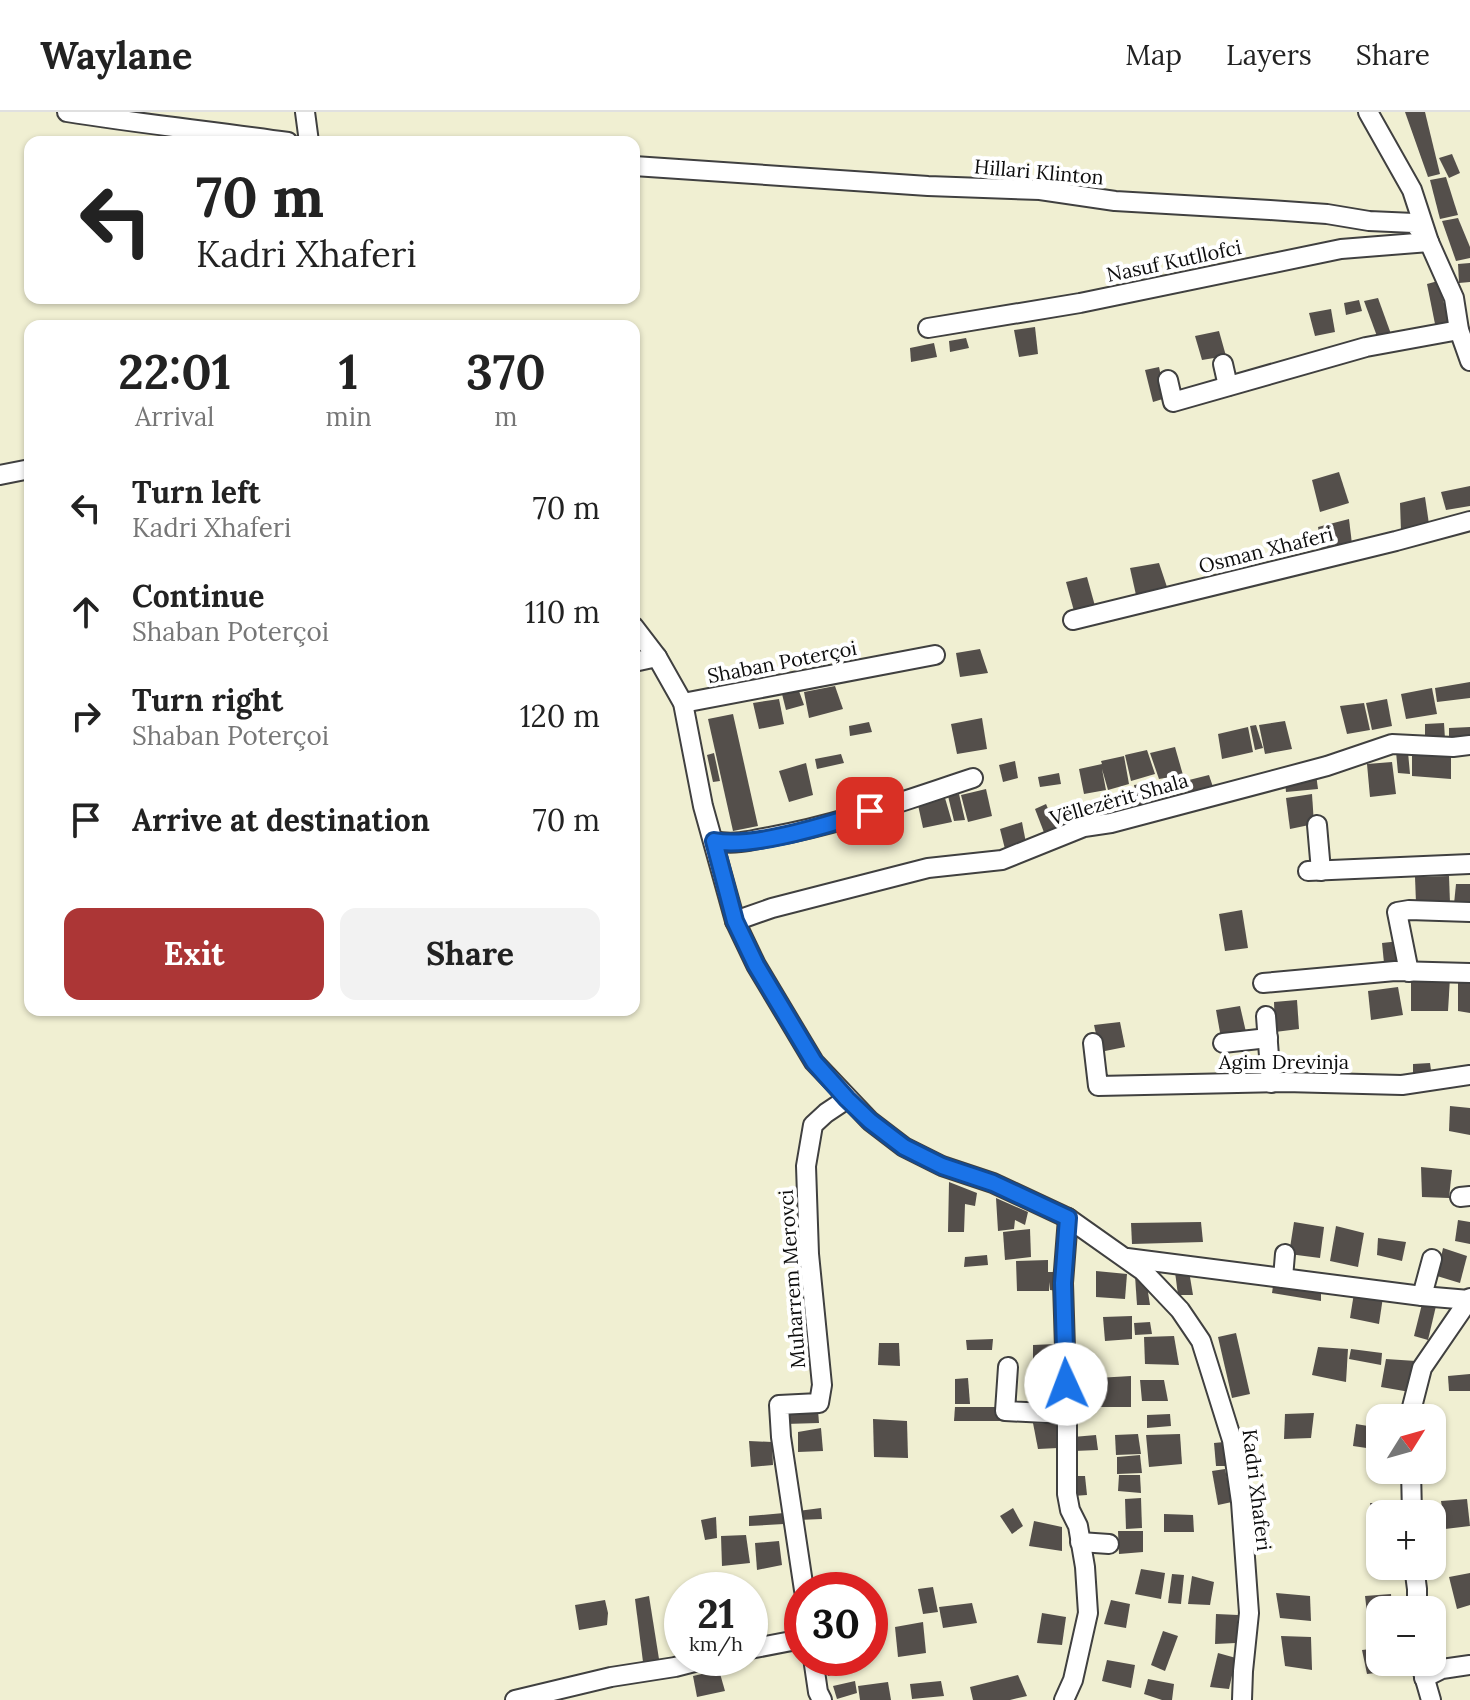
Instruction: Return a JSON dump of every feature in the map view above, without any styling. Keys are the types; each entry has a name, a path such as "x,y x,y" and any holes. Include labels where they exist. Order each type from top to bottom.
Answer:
{"street":[{"path":"67,112 247,136"},
{"path":"305,112 308,136"},
{"path":"1368,112 1412,190 1429,242 1454,298 1459,330 1470,361"},
{"name":"Hillari Klinton","path":"640,166 928,186 1040,190 1115,201 1327,214 1369,221 1414,223 1429,242"},
{"name":"Nasuf Kutllofci","path":"928,328 1080,303 1341,249 1429,242"},
{"path":"1168,380 1173,402 1366,347 1459,330"},
{"path":"1223,364 1228,386"},
{"path":"0,475 24,470"},
{"name":"Osman Xhaferi","path":"1073,620 1470,521"},
{"path":"640,635 657,657 683,703 703,806 735,921 756,965 814,1062 847,1099"},
{"name":"Shaban Poterçoi","path":"683,703 935,655"},
{"path":"640,661 657,657"},
{"name":"Vëllezërit Shala","path":"735,921 772,908 928,868 1002,860 1084,827 1111,823 1327,766 1392,744 1470,745"},
{"path":"714,841 729,845 788,834 973,778"},
{"path":"1317,825 1314,871 1470,864"},
{"path":"1409,972 1397,912 1470,912"},
{"path":"1263,983 1395,971 1470,973"},
{"path":"1266,1016 1271,1083"},
{"path":"1223,1043 1268,1038"},
{"name":"Agim Drevinja","path":"1093,1043 1098,1086 1271,1083 1402,1085 1470,1075"},
{"name":"Kadri Xhaferi","path":"847,1099 904,1147 1068,1218 1143,1271 1180,1310 1201,1341 1232,1440 1241,1502 1249,1613 1242,1700"},
{"name":"Muharrem Merovci","path":"801,1572 779,1405 819,1403 822,1385 809,1254 806,1166 813,1125 847,1099"},
{"path":"1064,1700 1073,1680 1088,1613 1078,1526 1067,1494 1063,1283 1068,1218"},
{"path":"1283,1278 1285,1254"},
{"path":"1124,1257 1422,1296 1470,1299"},
{"path":"1422,1296 1432,1259"},
{"path":"1413,1404 1422,1368 1470,1299"},
{"path":"1008,1367 1005,1411 1067,1414"},
{"path":"1048,1377 1048,1413"},
{"path":"1080,1542 1109,1544"},
{"path":"1446,1668 1470,1665"},
{"path":"515,1700 611,1677 664,1669"},
{"path":"816,1676 822,1700"},
{"path":"1424,1676 1431,1700"}],"green space":[{"path":"0,112 1470,112 1470,1700 0,1700"}],"building":[{"path":"1405,112 1425,112 1440,174 1428,177"},
{"path":"1452,154 1460,173 1449,178 1439,158"},
{"path":"1446,177 1458,215 1440,219 1430,180"},
{"path":"1458,218 1470,247 1470,258 1456,261 1442,221"},
{"path":"1470,263 1470,282 1459,283 1458,264"},
{"path":"1438,281 1449,322 1435,324 1427,284"},
{"path":"1378,298 1391,334 1378,339 1364,301"},
{"path":"1359,300 1362,311 1346,315 1344,303"},
{"path":"1331,309 1335,332 1315,336 1309,313"},
{"path":"1035,327 1038,354 1019,357 1014,330"},
{"path":"1219,331 1226,356 1202,360 1195,336"},
{"path":"966,338 969,348 950,352 949,341"},
{"path":"934,343 937,357 911,362 910,348"},
{"path":"1159,367 1166,398 1153,402 1145,370"},
{"path":"1339,472 1349,503 1320,512 1312,480"},
{"path":"1470,486 1470,506 1446,510 1441,492"},
{"path":"1425,497 1429,524 1401,531 1400,503"},
{"path":"1349,519 1352,544 1322,550 1318,527"},
{"path":"1159,563 1168,590 1136,595 1130,568"},
{"path":"1087,577 1095,606 1074,611 1066,582"},
{"path":"980,649 988,673 960,677 956,653"},
{"path":"1470,682 1470,698 1437,702 1435,688"},
{"path":"835,686 843,709 809,718 804,692"},
{"path":"1432,688 1437,714 1406,719 1401,694"},
{"path":"799,691 804,705 786,710 782,694"},
{"path":"779,699 784,724 759,729 753,703"},
{"path":"1387,699 1392,726 1372,730 1366,703"},
{"path":"1364,703 1370,730 1347,734 1340,706"},
{"path":"733,714 758,826 733,831 708,719"},
{"path":"982,718 987,749 957,754 951,724"},
{"path":"1285,721 1292,749 1265,754 1259,725"},
{"path":"869,722 872,732 850,736 849,726"},
{"path":"1444,723 1445,739 1425,739 1425,724"},
{"path":"1256,725 1263,748 1255,750 1250,726"},
{"path":"1248,727 1253,752 1222,759 1218,734"},
{"path":"1470,727 1470,738 1449,738 1449,728"},
{"path":"1175,747 1183,775 1159,779 1150,753"},
{"path":"1451,749 1451,779 1412,776 1412,751"},
{"path":"1147,750 1155,774 1131,781 1125,755"},
{"path":"1396,752 1408,752 1410,774 1398,773"},
{"path":"714,753 720,781 713,782 707,755"},
{"path":"841,754 844,763 817,769 815,759"},
{"path":"1124,756 1129,784 1108,790 1102,769 1106,790 1084,794 1079,769"},
{"path":"1015,761 1018,778 1003,782 999,765"},
{"path":"1392,762 1396,794 1370,797 1367,764"},
{"path":"806,763 813,795 789,802 779,771"},
{"path":"1059,773 1061,784 1040,787 1038,777"},
{"path":"1316,774 1318,789 1286,792 1285,781"},
{"path":"1209,775 1213,787 1189,794 1185,781"},
{"path":"1142,784 1150,806 1138,809 1134,785"},
{"path":"986,789 992,816 968,822 961,795"},
{"path":"1131,792 1137,811 1123,815 1117,795"},
{"path":"959,794 965,820 954,821 948,796"},
{"path":"1312,794 1314,824 1290,829 1286,798"},
{"path":"945,798 952,822 923,828 918,805"},
{"path":"1046,804 1057,830 1045,835 1035,809"},
{"path":"1022,822 1026,843 1005,849 1000,829"},
{"path":"1449,876 1450,903 1416,903 1415,877"},
{"path":"1456,884 1470,884 1470,905 1454,904"},
{"path":"1242,910 1248,948 1225,951 1219,914"},
{"path":"1400,941 1402,961 1384,963 1382,943"},
{"path":"1450,978 1448,1011 1411,1011 1411,979"},
{"path":"1458,979 1470,979 1470,1013 1458,1011"},
{"path":"1398,987 1403,1015 1371,1020 1368,991"},
{"path":"1297,1000 1299,1029 1275,1032 1274,1002"},
{"path":"1240,1006 1246,1032 1221,1038 1216,1010"},
{"path":"1120,1022 1125,1047 1100,1052 1094,1025"},
{"path":"1430,1063 1432,1077 1413,1077 1413,1064"},
{"path":"1450,1106 1470,1108 1470,1135 1449,1131"},
{"path":"1421,1167 1452,1170 1449,1198 1422,1197"},
{"path":"949,1182 977,1193 975,1206 965,1204 964,1232 948,1232"},
{"path":"996,1198 1028,1212 1025,1225 1015,1220 1014,1229 998,1231"},
{"path":"1458,1220 1470,1222 1470,1244 1455,1241"},
{"path":"1201,1222 1203,1242 1132,1244 1131,1223"},
{"path":"1294,1222 1324,1227 1320,1258 1289,1254"},
{"path":"1336,1226 1364,1233 1358,1267 1330,1261"},
{"path":"1030,1229 1031,1257 1005,1260 1003,1232"},
{"path":"1378,1238 1406,1242 1402,1261 1377,1255"},
{"path":"1443,1248 1467,1256 1460,1283 1437,1276"},
{"path":"987,1255 988,1265 964,1267 965,1257"},
{"path":"1048,1260 1048,1272 1057,1272 1058,1291 1050,1290 1049,1282 1049,1291 1017,1291 1016,1261"},
{"path":"1096,1271 1127,1274 1125,1299 1096,1297"},
{"path":"1189,1271 1193,1295 1178,1295 1175,1272"},
{"path":"1135,1276 1146,1279 1150,1305 1137,1305"},
{"path":"1274,1279 1321,1288 1321,1301 1272,1293"},
{"path":"1354,1293 1383,1297 1379,1324 1350,1318"},
{"path":"1422,1304 1436,1306 1428,1340 1414,1336"},
{"path":"1132,1316 1132,1339 1105,1341 1103,1317"},
{"path":"1150,1322 1152,1334 1135,1335 1134,1323"},
{"path":"1236,1333 1250,1394 1232,1398 1218,1337"},
{"path":"1174,1336 1179,1365 1145,1364 1144,1337"},
{"path":"993,1339 992,1350 967,1350 966,1340"},
{"path":"879,1343 899,1343 900,1366 878,1365"},
{"path":"1056,1344 1057,1367 1033,1369 1033,1345"},
{"path":"1318,1347 1348,1349 1346,1382 1312,1375"},
{"path":"1351,1349 1382,1353 1381,1365 1349,1359"},
{"path":"1386,1359 1416,1361 1410,1392 1381,1387"},
{"path":"1470,1374 1470,1391 1449,1391 1448,1376"},
{"path":"1073,1376 1093,1377 1095,1405 1074,1403"},
{"path":"1131,1376 1131,1407 1100,1407 1097,1378"},
{"path":"968,1378 970,1404 955,1404 955,1379"},
{"path":"1140,1380 1164,1380 1168,1401 1142,1401"},
{"path":"955,1407 998,1407 1000,1421 954,1421"},
{"path":"818,1410 819,1423 785,1424 785,1411"},
{"path":"1314,1413 1311,1438 1284,1439 1285,1414"},
{"path":"1170,1414 1171,1426 1147,1428 1147,1415"},
{"path":"873,1419 907,1421 908,1458 874,1457"},
{"path":"1033,1423 1056,1424 1058,1448 1038,1449"},
{"path":"1356,1424 1366,1426 1366,1448 1353,1446"},
{"path":"821,1428 823,1451 798,1452 798,1432"},
{"path":"1138,1434 1141,1454 1116,1455 1115,1435"},
{"path":"1180,1434 1182,1464 1149,1467 1146,1435"},
{"path":"1096,1435 1098,1450 1074,1451 1073,1437"},
{"path":"749,1441 772,1442 773,1465 751,1467"},
{"path":"1224,1442 1226,1466 1216,1466 1214,1443"},
{"path":"1140,1455 1142,1473 1117,1474 1117,1457"},
{"path":"1225,1469 1232,1502 1218,1505 1212,1471"},
{"path":"1119,1475 1140,1475 1141,1493 1118,1491"},
{"path":"1071,1476 1085,1476 1087,1495 1073,1496"},
{"path":"1141,1498 1142,1528 1126,1529 1125,1499"},
{"path":"1467,1499 1470,1526 1446,1529 1446,1501"},
{"path":"821,1508 822,1519 798,1520 798,1511"},
{"path":"1013,1508 1023,1526 1012,1534 1000,1516"},
{"path":"784,1513 784,1524 749,1526 749,1516"},
{"path":"1164,1514 1193,1515 1194,1532 1164,1532"},
{"path":"716,1517 717,1538 705,1540 701,1520"},
{"path":"1034,1521 1062,1527 1062,1551 1029,1546"},
{"path":"1118,1531 1143,1531 1143,1552 1119,1554"},
{"path":"746,1535 750,1563 722,1566 721,1536"},
{"path":"779,1541 782,1565 757,1570 755,1543"},
{"path":"1141,1569 1165,1573 1161,1599 1135,1594"},
{"path":"1470,1573 1470,1605 1457,1609 1449,1577"},
{"path":"1172,1574 1184,1575 1181,1604 1168,1603"},
{"path":"1192,1576 1214,1582 1210,1605 1188,1604"},
{"path":"933,1587 938,1612 923,1614 918,1589"},
{"path":"1276,1593 1310,1596 1311,1621 1280,1618"},
{"path":"649,1596 659,1659 643,1662 635,1599"},
{"path":"605,1600 607,1625 579,1630 575,1605"},
{"path":"1111,1600 1130,1604 1126,1628 1104,1624"},
{"path":"972,1603 977,1623 943,1628 939,1607"},
{"path":"1042,1613 1066,1617 1062,1645 1037,1643"},
{"path":"1216,1614 1238,1615 1236,1643 1215,1644"},
{"path":"923,1622 926,1653 898,1657 895,1627"},
{"path":"1163,1631 1178,1636 1165,1671 1151,1665"},
{"path":"1281,1636 1311,1637 1312,1670 1285,1666"},
{"path":"1218,1653 1236,1658 1229,1689 1210,1687"},
{"path":"1107,1660 1135,1665 1131,1688 1102,1681"},
{"path":"1018,1675 1027,1696 1010,1700 973,1700 970,1687"},
{"path":"693,1676 721,1676 725,1691 697,1697"},
{"path":"1148,1679 1174,1684 1172,1700 1144,1694"},
{"path":"855,1681 857,1693 837,1699 833,1686"},
{"path":"941,1681 944,1696 912,1699 910,1684"},
{"path":"888,1682 891,1700 860,1700 858,1686"}],"route":[{"path":"870,811 788,834 729,845 714,841 735,921 756,965 814,1062 870,1121 904,1147 942,1166 993,1183 1068,1218 1063,1283 1066,1384"}]}
